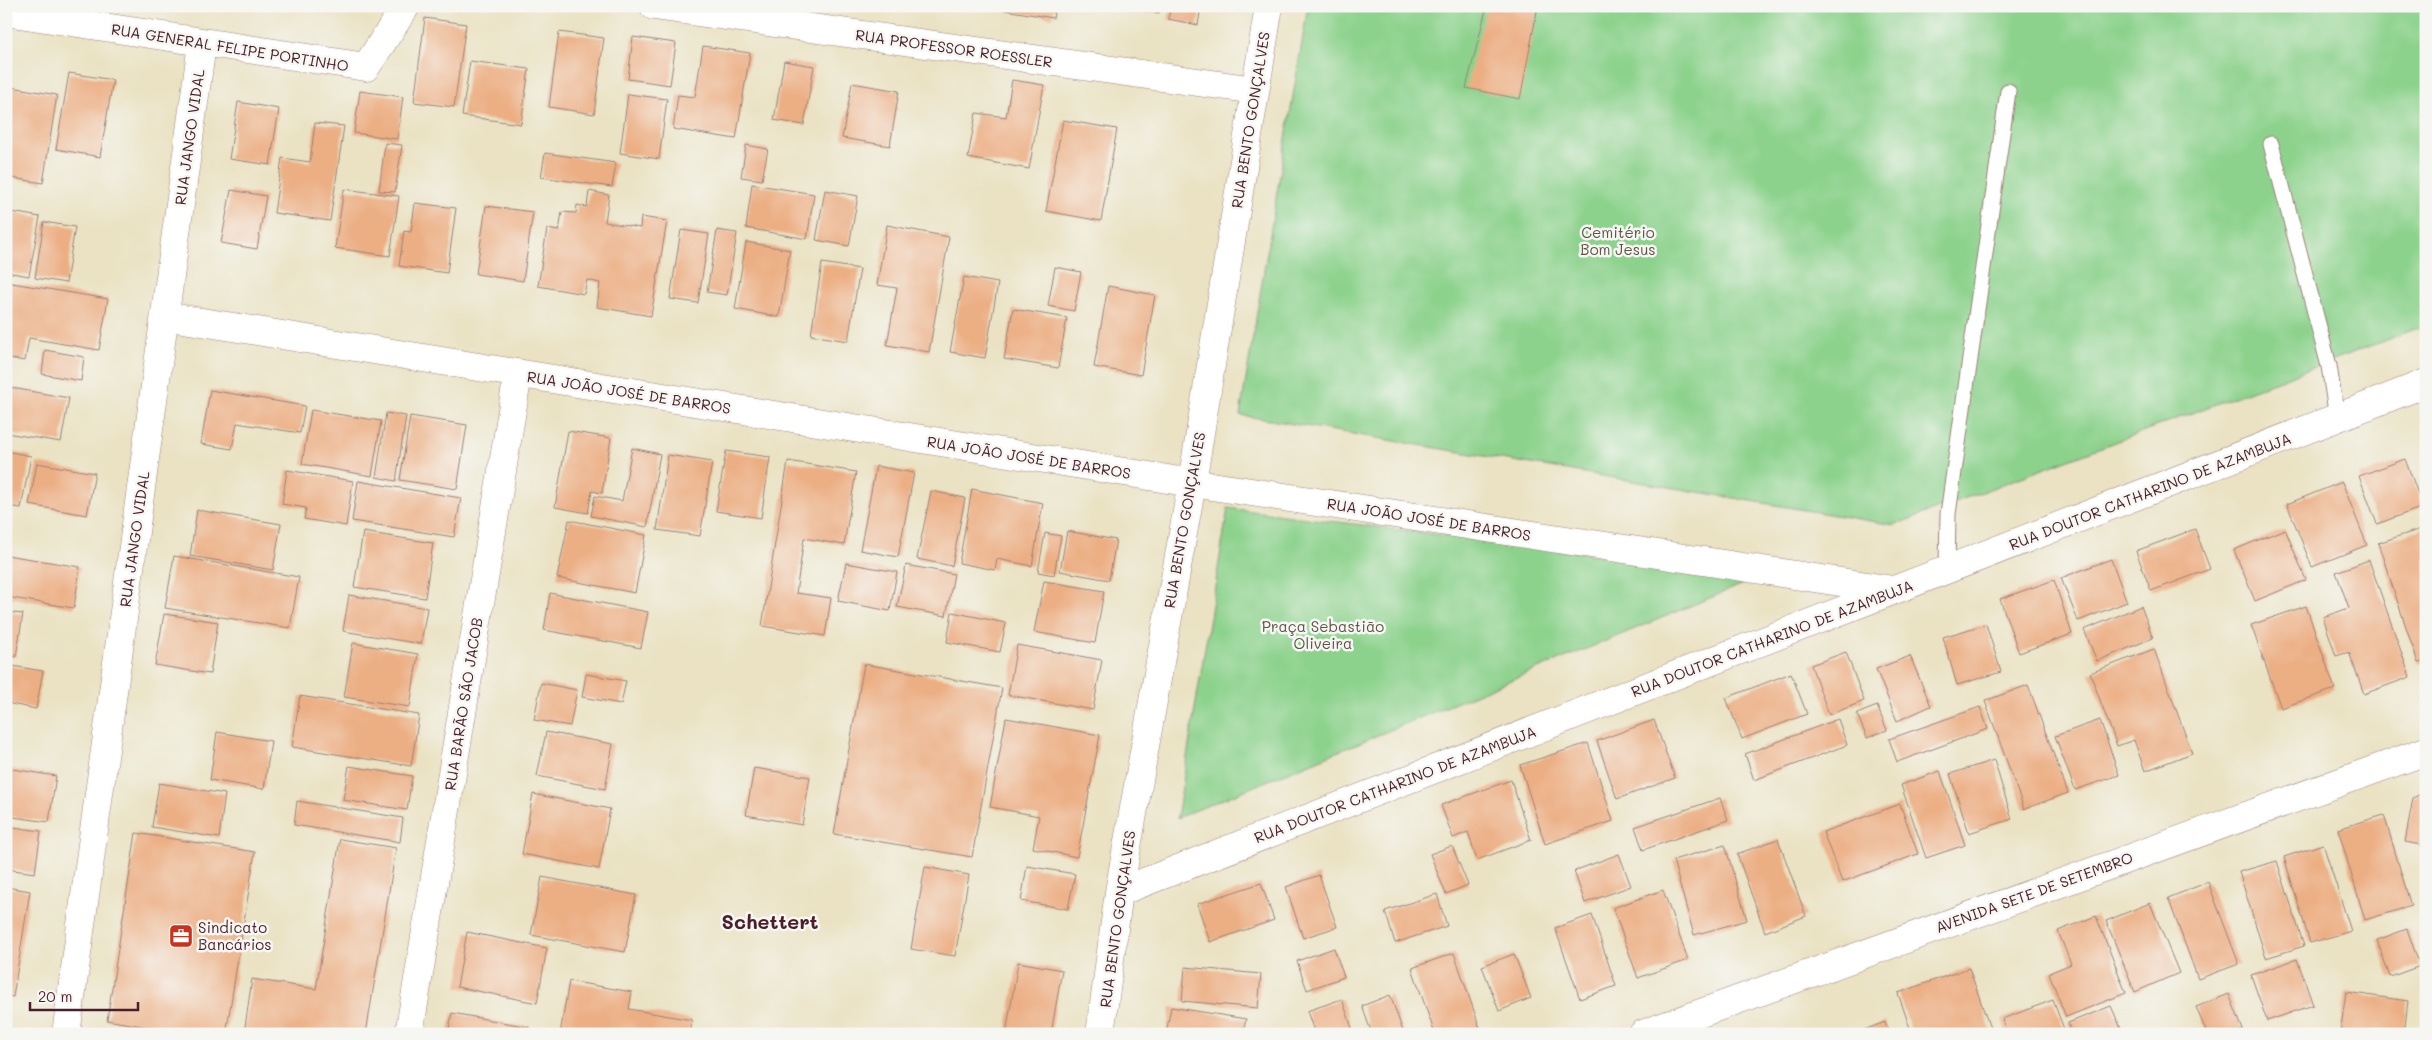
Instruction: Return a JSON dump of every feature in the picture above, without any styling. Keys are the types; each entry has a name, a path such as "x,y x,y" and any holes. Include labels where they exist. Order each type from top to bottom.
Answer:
{"street":[{"name":"RUA GENERAL FELIPE PORTINHO","path":"6,12 202,44 366,67 406,6"},
{"name":"RUA PROFESSOR ROESSLER","path":"654,6 1255,90"},
{"name":"RUA BENTO GONÇALVES","path":"1100,1034 1119,892 1192,483 1269,6"},
{"name":"RUA JANGO VIDAL","path":"66,1034 202,44"},
{"name":"RUA JOÃO JOSÉ DE BARROS","path":"165,316 1192,483 1893,590"},
{"name":"RUA BARÃO SÃO JACOB","path":"409,1034 518,374"},
{"name":"RUA DOUTOR CATHARINO DE AZAMBUJA","path":"1119,892 2426,383"},
{"name":"AVENIDA SETE DE SETEMBRO","path":"1643,1034 2426,751"}],"lane":[{"path":"1947,570 1948,514 2008,92"},
{"path":"2271,144 2329,366 2337,418"}],"green space":[{"name":"Cemitério Bom Jesus","path":"1308,6 2426,6 2426,325 1894,525 1240,415"},
{"name":"Praça Sebastião Oliveira","path":"1228,508 1763,576 1177,818"}],"building":[{"path":"335,6 370,6 369,13"},
{"path":"1000,6 1055,6 1053,18 999,9"},
{"path":"1129,6 1160,6 1159,13 1129,9"},
{"path":"1171,6 1201,6 1198,25 1168,19"},
{"path":"1487,6 1538,6 1520,99 1466,88"},
{"path":"425,18 466,24 454,107 414,102"},
{"path":"559,32 604,38 594,114 549,107"},
{"path":"633,37 676,43 670,85 628,79"},
{"path":"703,46 750,53 736,139 673,129 678,95 695,97"},
{"path":"470,61 529,69 521,124 462,116"},
{"path":"784,61 814,66 804,125 774,120"},
{"path":"69,73 113,80 100,157 56,149"},
{"path":"1012,80 1044,85 1029,169 968,158 976,113 1006,117"},
{"path":"852,83 899,91 890,146 842,138"},
{"path":"6,86 57,95 43,183 6,177"},
{"path":"360,91 403,97 397,139 354,133"},
{"path":"628,94 667,99 659,159 620,153"},
{"path":"238,102 279,109 270,165 229,159"},
{"path":"1063,120 1117,129 1101,221 1046,211"},
{"path":"315,123 344,126 330,221 274,213 282,158 310,162"},
{"path":"385,143 402,145 395,192 379,191"},
{"path":"746,145 768,149 762,180 741,177"},
{"path":"545,153 616,163 612,187 541,177"},
{"path":"752,184 814,194 807,239 746,228"},
{"path":"344,189 399,196 390,256 335,248"},
{"path":"231,190 266,196 257,249 221,243"},
{"path":"825,190 858,196 849,246 816,240"},
{"path":"589,191 609,195 605,222 640,228 641,217 667,221 651,316 597,307 600,283 587,280 584,294 538,286 547,229 559,231 562,212 576,213 577,205 587,207"},
{"path":"415,203 456,208 447,273 399,266 404,231 411,232"},
{"path":"486,206 533,212 523,281 476,274"},
{"path":"6,211 40,217 29,276 6,272"},
{"path":"44,222 75,227 66,283 35,278"},
{"path":"887,225 949,237 929,352 887,345 897,288 877,285"},
{"path":"681,230 709,234 698,303 670,299"},
{"path":"717,230 737,233 727,295 707,292"},
{"path":"746,242 790,250 779,317 735,309"},
{"path":"822,263 860,269 848,341 811,335"},
{"path":"1055,267 1081,272 1074,311 1048,306"},
{"path":"964,277 998,283 985,358 950,352"},
{"path":"6,282 108,299 99,350 29,338 25,361 6,358 6,328 10,308 6,308"},
{"path":"1108,286 1155,295 1141,375 1094,367"},
{"path":"1013,309 1067,318 1058,368 1004,359"},
{"path":"45,350 84,357 81,381 42,374"},
{"path":"6,387 69,398 61,442 6,433"},
{"path":"210,390 305,406 300,433 237,423 232,449 201,444"},
{"path":"311,410 381,421 372,476 302,464"},
{"path":"386,413 406,416 396,481 376,477"},
{"path":"410,416 467,425 457,489 400,480"},
{"path":"568,431 611,438 602,493 592,491 588,513 555,507"},
{"path":"632,448 660,454 647,527 591,516 595,496 622,501"},
{"path":"6,451 31,456 21,508 6,506"},
{"path":"726,451 770,457 761,518 716,511"},
{"path":"668,455 712,462 700,536 657,530"},
{"path":"2405,459 2423,507 2377,524 2359,476"},
{"path":"788,461 856,472 844,545 804,538 796,593 831,598 825,636 762,626"},
{"path":"37,463 95,473 87,515 29,505"},
{"path":"876,466 914,473 898,557 860,550"},
{"path":"287,470 353,481 346,526 304,519 306,508 282,504"},
{"path":"358,481 461,498 454,537 352,521"},
{"path":"2342,482 2367,545 2312,567 2287,504"},
{"path":"972,489 1043,503 1032,566 997,559 995,570 959,563"},
{"path":"931,491 965,498 952,566 917,559"},
{"path":"197,510 281,524 273,570 190,556"},
{"path":"569,520 646,535 635,593 557,578"},
{"path":"2424,528 2426,534 2426,661 2418,663 2378,543"},
{"path":"2195,529 2210,569 2151,591 2136,551"},
{"path":"2285,529 2306,580 2255,601 2234,550"},
{"path":"1067,531 1116,540 1109,580 1060,571"},
{"path":"363,532 433,543 425,598 354,587"},
{"path":"1045,533 1061,536 1054,575 1038,572"},
{"path":"7,555 80,567 74,608 6,597"},
{"path":"174,556 299,577 290,628 165,608"},
{"path":"2111,559 2127,602 2078,621 2061,578"},
{"path":"2369,560 2410,677 2364,694 2349,652 2336,656 2323,617 2349,608 2336,572"},
{"path":"846,563 897,572 890,611 838,601"},
{"path":"906,565 954,574 946,616 897,607"},
{"path":"2054,580 2072,634 2019,653 2000,599"},
{"path":"1044,581 1104,591 1095,643 1034,632"},
{"path":"550,593 648,612 641,648 544,630"},
{"path":"349,595 427,608 421,644 343,631"},
{"path":"2141,606 2153,638 2097,661 2084,630"},
{"path":"2306,606 2335,689 2281,708 2251,625"},
{"path":"6,612 23,614 16,657 6,656"},
{"path":"952,612 1006,623 1000,652 947,642"},
{"path":"164,614 218,622 210,674 155,665"},
{"path":"1986,624 2001,672 1957,685 1943,637"},
{"path":"353,643 418,654 410,707 344,697"},
{"path":"1017,645 1102,660 1093,710 1008,695"},
{"path":"2154,649 2192,753 2145,771 2134,740 2117,746 2090,673"},
{"path":"1846,652 1864,701 1829,715 1811,665"},
{"path":"1910,656 1931,706 1897,721 1876,669"},
{"path":"864,664 1002,688 972,857 834,834"},
{"path":"6,665 43,671 36,709 6,703"},
{"path":"1791,673 1807,714 1742,739 1726,698"},
{"path":"586,674 626,681 621,704 582,697"},
{"path":"541,683 577,690 570,726 534,720"},
{"path":"2028,685 2068,793 2024,809 1985,701"},
{"path":"300,696 419,715 411,766 292,747"},
{"path":"1877,706 1887,730 1867,738 1857,714"},
{"path":"1980,707 1988,729 1897,762 1889,739"},
{"path":"1006,718 1100,735 1077,857 1033,848 1039,816 990,807"},
{"path":"1838,719 1847,745 1754,780 1745,754"},
{"path":"1654,720 1675,778 1617,799 1597,741"},
{"path":"2100,720 2119,775 2075,790 2055,736"},
{"path":"217,732 271,741 264,789 210,780"},
{"path":"546,732 613,744 605,789 537,776"},
{"path":"1588,743 1613,821 1545,844 1520,765"},
{"path":"1994,760 2012,819 1969,833 1950,774"},
{"path":"349,766 412,776 407,810 343,800"},
{"path":"6,768 56,776 49,822 6,816"},
{"path":"754,768 810,777 802,825 746,815"},
{"path":"1940,771 1965,845 1926,858 1901,785"},
{"path":"1511,780 1531,840 1477,860 1468,832 1453,838 1441,805"},
{"path":"159,783 225,794 219,838 152,827"},
{"path":"2426,791 2426,846 2405,842 2413,798"},
{"path":"533,794 610,809 599,869 522,854"},
{"path":"1720,798 1728,820 1643,850 1635,827"},
{"path":"297,801 403,818 400,842 294,825"},
{"path":"1900,804 1918,854 1842,882 1823,832"},
{"path":"2384,815 2411,906 2365,920 2338,829"},
{"path":"6,826 41,831 35,873 6,869"},
{"name":"Sindicato Bancários","path":"136,833 255,852 226,1034 188,1034 107,1020"},
{"path":"340,839 396,848 366,1034 244,1034 252,979 316,989"},
{"path":"1778,839 1806,916 1765,932 1737,854"},
{"path":"2323,844 2351,931 2310,943 2284,857"},
{"path":"1725,845 1747,920 1694,935 1673,860"},
{"path":"1452,846 1468,885 1446,894 1430,854"},
{"path":"1619,854 1631,886 1585,903 1574,871"},
{"path":"2277,861 2304,946 2266,958 2239,872"},
{"path":"1027,866 1075,874 1068,909 1021,901"},
{"path":"925,867 969,875 955,956 911,949"},
{"path":"1319,875 1337,927 1303,938 1286,887"},
{"path":"542,877 636,895 625,952 531,935"},
{"path":"2208,882 2239,964 2198,979 2168,898"},
{"path":"1261,883 1274,920 1210,942 1197,904"},
{"path":"6,887 30,891 13,997 6,996"},
{"path":"1663,890 1688,960 1638,978 1613,908"},
{"path":"1437,894 1447,926 1395,943 1385,911"},
{"path":"2150,903 2179,973 2135,992 2106,921"},
{"path":"1592,915 1616,986 1580,999 1555,928"},
{"path":"2096,916 2126,993 2066,1017 2049,973 2071,964 2058,931"},
{"path":"2407,929 2420,966 2390,977 2377,940"},
{"path":"467,932 547,948 537,1003 457,987"},
{"path":"1334,948 1344,977 1307,990 1297,961"},
{"path":"1454,953 1482,1034 1435,1034 1412,968"},
{"path":"1514,954 1531,998 1499,1011 1482,966"},
{"path":"2297,959 2313,1005 2267,1021 2251,975"},
{"path":"1018,962 1062,970 1051,1034 1006,1034"},
{"path":"1185,967 1261,974 1258,1008 1182,1001"},
{"path":"1969,968 1992,1034 1912,1034 1898,993"},
{"path":"569,981 632,992 629,1009 692,1020 690,1034 560,1034"},
{"path":"2346,992 2408,1001 2404,1034 2340,1034"},
{"path":"2229,994 2243,1030 2234,1034 2207,1034 2196,1007"},
{"path":"1390,995 1404,1034 1372,1034 1362,1006"},
{"path":"1342,999 1354,1034 1315,1034 1307,1011"},
{"path":"2053,1000 2064,1029 2051,1034 2007,1034 2002,1019"},
{"path":"2111,1006 2122,1031 2116,1034 2072,1034 2068,1023"},
{"path":"1171,1007 1246,1019 1243,1034 1166,1034"},
{"path":"452,1013 529,1027 528,1034 448,1034"},
{"path":"1885,1022 1889,1034 1853,1034"}],"place":[{"name":"Sindicato Bancários","path":"181,936"}],"district":[{"name":"Schettert","path":"770,921"}]}
